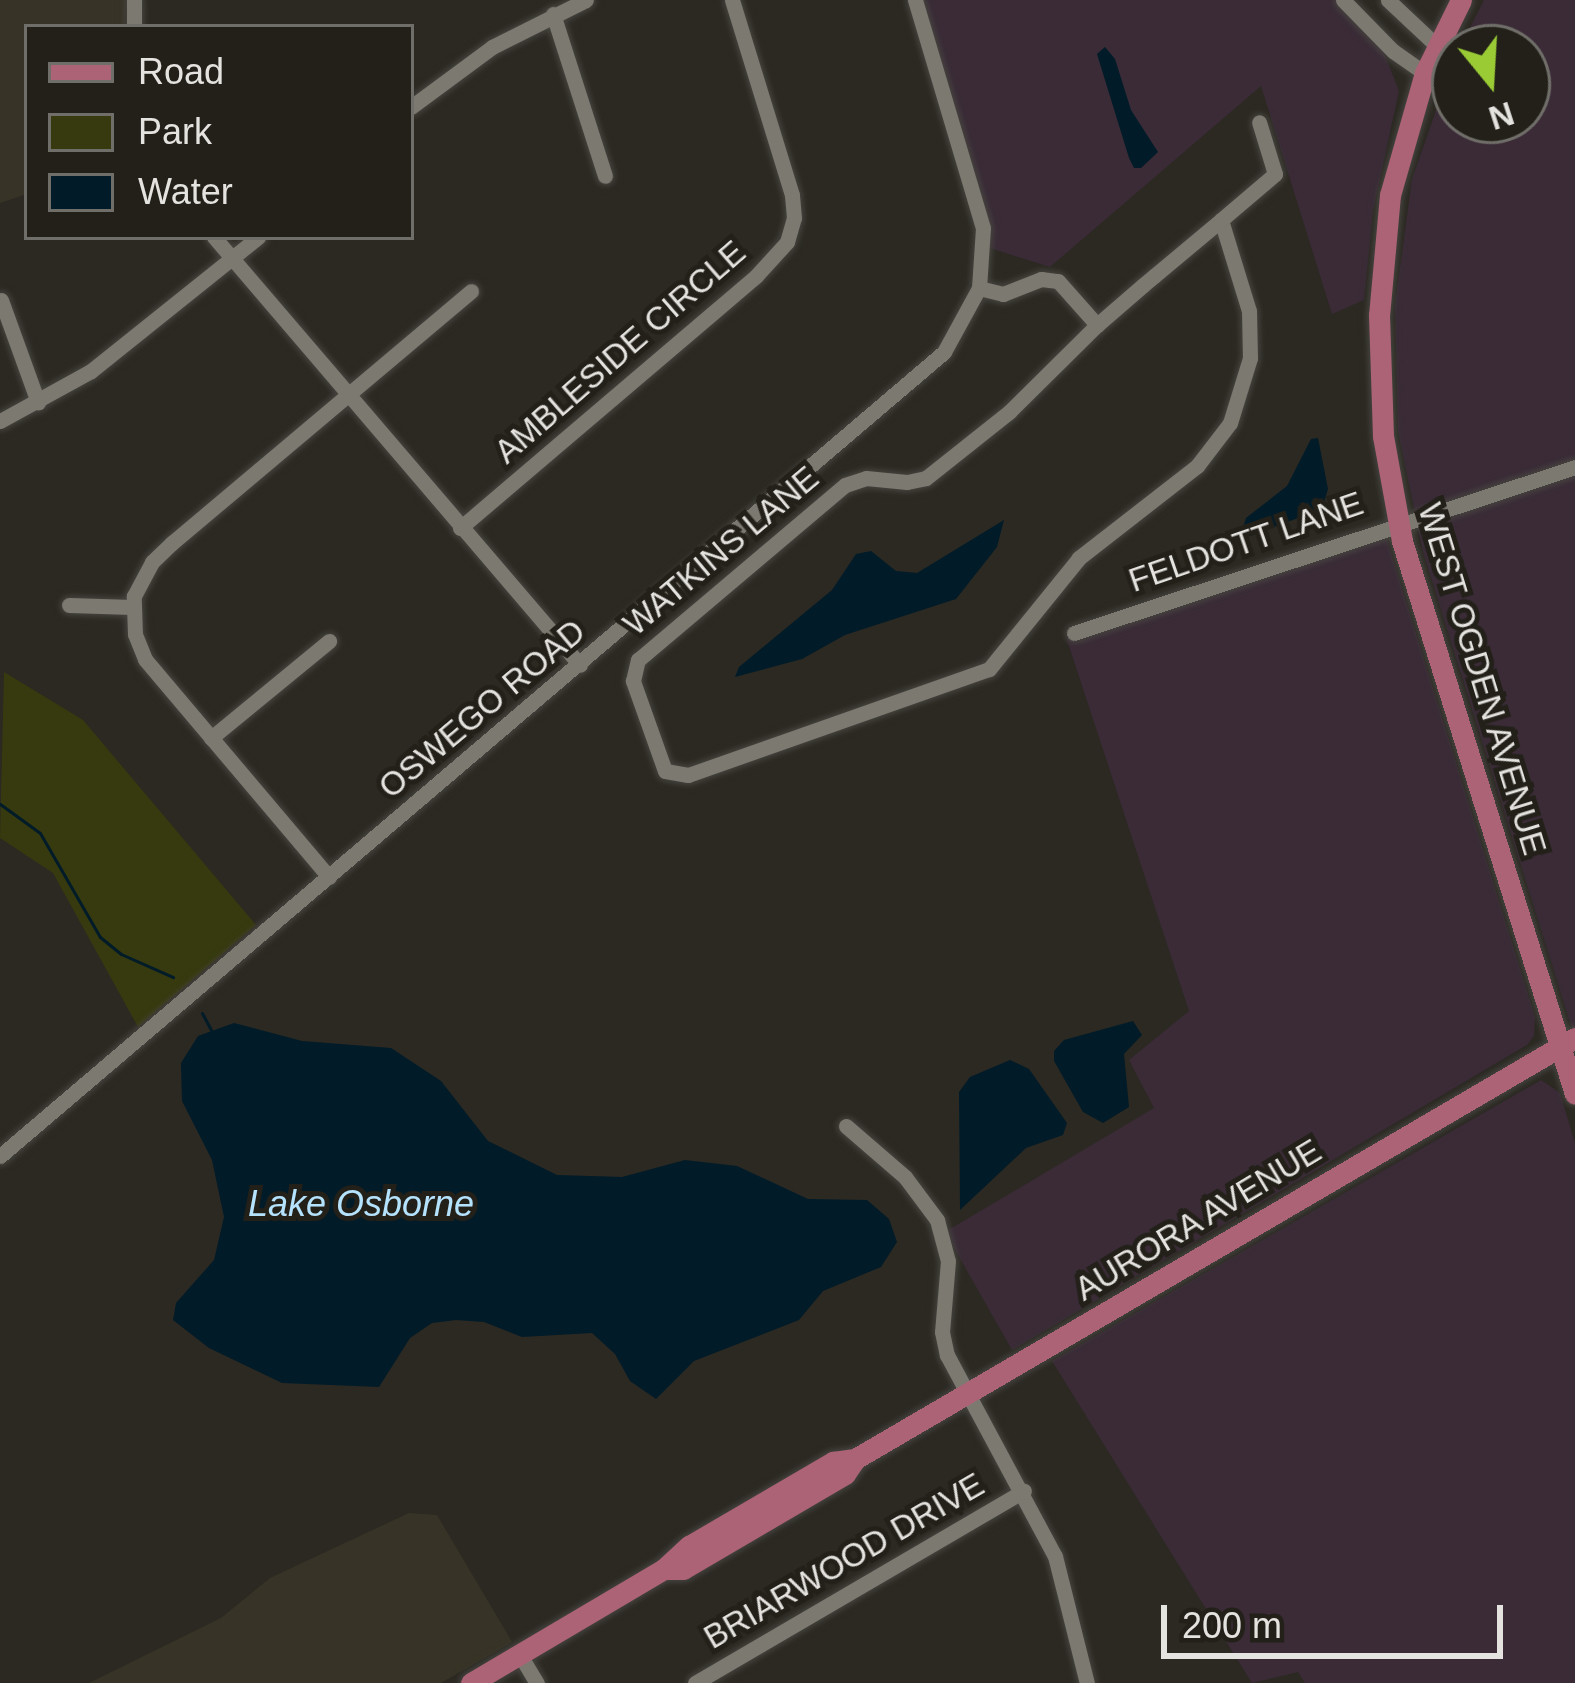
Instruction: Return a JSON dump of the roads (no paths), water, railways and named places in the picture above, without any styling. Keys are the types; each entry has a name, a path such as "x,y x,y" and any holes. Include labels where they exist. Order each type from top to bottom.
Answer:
{"main road":[{"name":"WEST OGDEN AVENUE","path":"1431,60 1390,195 1379,302 1382,419 1398,523 1568,1042 1575,1094"},
{"name":"AURORA AVENUE","path":"471,1683 664,1569 683,1569 845,1474 855,1459 1568,1042"}],"street":[{"path":"414,105 492,47 586,0"},
{"name":"AMBLESIDE CIRCLE","path":"460,528 756,276 787,242 792,195 732,0"},
{"path":"915,0 980,208 985,250 979,289 1003,294 1041,279 1058,281 1097,325"},
{"path":"1343,0 1425,73"},
{"path":"1388,0 1431,40"},
{"path":"553,14 605,176"},
{"name":"WATKINS LANE","path":"1221,220 1251,324 1240,400 1223,435 1197,466 1079,558 998,660 978,675 688,775 671,775 661,764 633,681 638,660 845,485 866,478 916,482 936,472 1010,412 1097,325 1275,174 1258,122"},
{"path":"216,240 580,665"},
{"path":"0,421 134,341 254,240"},
{"name":"OSWEGO ROAD","path":"0,1156 930,366 956,336 979,289"},
{"path":"329,878 145,659 135,634 132,607 152,562 470,292"},
{"path":"1,300 38,402"},
{"name":"FELDOTT LANE","path":"1074,633 1575,467"},
{"path":"69,605 132,607"},
{"path":"212,739 329,640"},
{"path":"846,1126 905,1177 937,1220 948,1261 943,1342 967,1394 1024,1491 1068,1593 1087,1683"},
{"name":"BRIARWOOD DRIVE","path":"695,1683 1024,1491"},
{"path":"520,1654 537,1683"}],"water":[{"path":"1105,47 1115,59 1131,110 1158,152 1141,168 1134,168 1129,158 1097,54"},
{"path":"1318,438 1328,489 1322,509 1250,536 1241,534 1246,518 1287,486 1311,439"},
{"path":"1004,520 997,547 956,599 845,635 802,659 735,677 739,667 832,590 856,554 871,551 896,571 917,573"},
{"path":"1133,1021 1142,1035 1124,1054 1129,1107 1103,1123 1083,1112 1054,1061 1054,1051 1064,1040"},
{"name":"Lake Osborne","path":"234,1023 302,1041 391,1048 441,1081 488,1141 557,1175 622,1177 685,1160 737,1166 808,1199 867,1200 889,1219 897,1242 881,1267 823,1291 799,1320 694,1361 656,1399 630,1381 615,1354 592,1333 522,1337 484,1322 456,1320 432,1323 410,1338 379,1387 282,1383 209,1348 173,1320 176,1303 214,1260 224,1217 212,1160 182,1101 181,1063 198,1036"},
{"path":"1010,1060 1029,1069 1067,1123 1063,1135 1026,1148 960,1210 959,1092 970,1077"}],"waterway":[{"path":"0,804 40,833 100,937 121,954 173,977"},
{"path":"202,1013 211,1030"}]}
